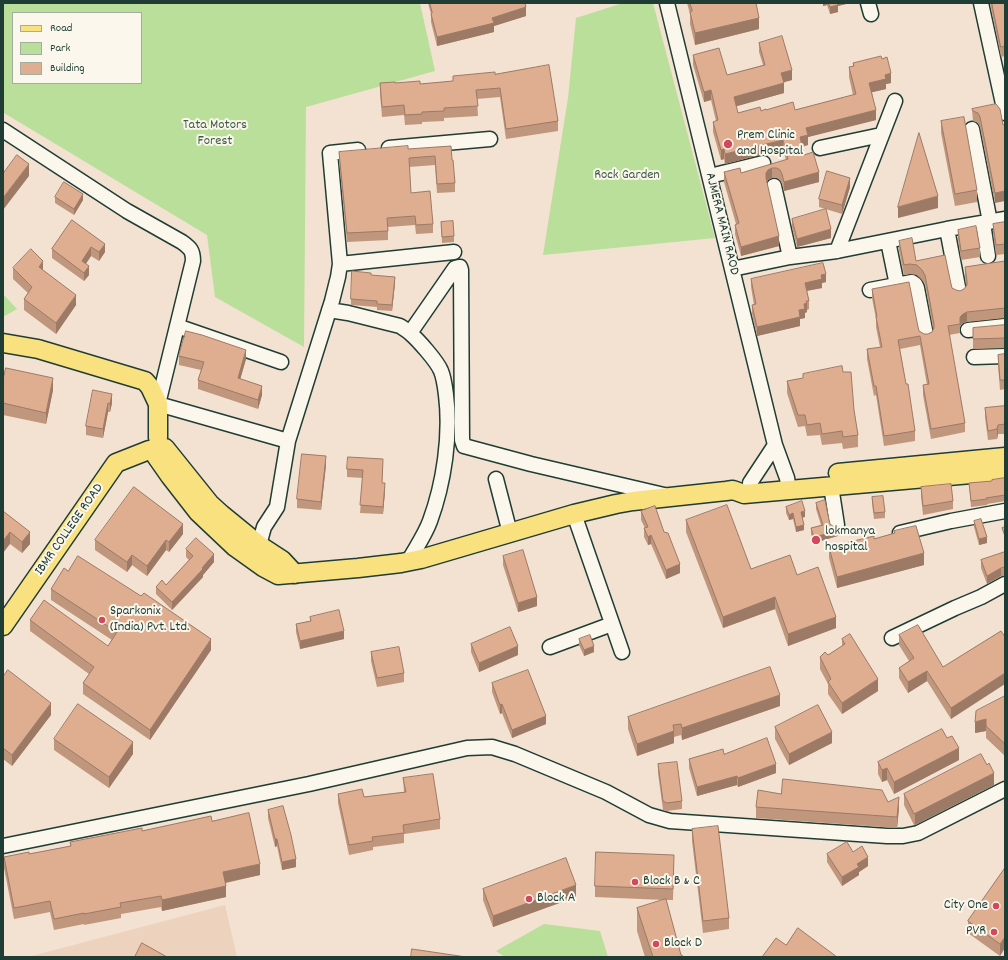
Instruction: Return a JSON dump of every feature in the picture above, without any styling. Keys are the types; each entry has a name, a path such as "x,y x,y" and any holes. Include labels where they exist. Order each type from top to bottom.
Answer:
{"main road":[{"path":"3,343 38,349 145,381 150,387 158,404 157,448 170,476 198,512 235,547 263,567 278,575 408,562 574,514 633,501 733,490 744,484 751,488 788,484 831,486 1005,471"},
{"path":"3,351 35,357 142,389 150,387"},
{"path":"157,448 210,504 259,544 282,560 295,574"},
{"name":"IBMR COLLEGE ROAD","path":"3,626 116,463 157,448"},
{"path":"788,484 817,475 1005,457"}],"street":[{"name":"AJMERA MAIN RAOD","path":"668,3 775,445 788,484"},
{"path":"981,3 1005,113"},
{"path":"837,251 895,101"},
{"path":"955,269 973,267 993,259 972,129"},
{"path":"3,130 127,211 182,242 193,253 193,261 158,404 288,441"},
{"path":"820,148 881,135"},
{"path":"259,544 264,527 277,507 288,441 338,277 340,264 330,153 490,139"},
{"path":"710,176 763,163"},
{"path":"774,186 790,258"},
{"path":"732,268 837,251 1005,219"},
{"path":"947,229 959,292"},
{"path":"888,241 897,285"},
{"path":"340,264 454,252"},
{"path":"410,333 453,271 457,267 460,267 462,440 464,446 531,464 672,497"},
{"path":"870,290 912,282 915,284 926,336"},
{"path":"329,310 348,313 400,326 410,333 441,371 447,409 447,443 441,484 430,523 408,562"},
{"path":"177,326 281,362"},
{"path":"968,330 1005,326"},
{"path":"974,357 1005,356"},
{"path":"751,488 775,445"},
{"path":"496,479 510,533"},
{"path":"831,486 837,524"},
{"path":"886,536 951,521 1005,511"},
{"path":"574,514 622,652"},
{"path":"892,638 1005,584"},
{"path":"550,647 612,624"},
{"path":"3,846 309,784 467,748 492,747 515,754 606,792 649,815 670,820 903,836 918,833 1005,789"}],"shaded area":[{"path":"225,905 237,957 28,957"}],"green space":[{"name":"Tata Motors Forest","path":"3,3 420,3 435,71 306,107 304,347 215,297 207,235 4,113 3,114"},
{"name":"Rock Garden","path":"623,3 653,3 715,238 543,255 568,98 576,18"},
{"path":"3,294 17,309 3,317"},
{"path":"544,924 600,931 608,957 505,957 496,951"}],"building":[{"path":"430,3 525,3 526,7 492,18 494,23 437,37 431,14"},
{"path":"690,3 756,3 759,18 695,33 690,12 692,11"},
{"path":"829,3 837,3 838,5 830,7"},
{"path":"992,3 1005,3 1005,46 1001,47"},
{"path":"782,36 792,70 781,73 784,83 734,97 738,113 760,107 761,111 766,110 793,102 795,110 856,94 849,67 854,66 853,63 881,56 882,59 887,57 891,73 885,75 886,79 869,83 876,110 806,128 808,135 800,137 804,155 813,152 819,172 784,182 780,170 777,168 772,168 768,170 766,173 766,178 779,236 741,247 735,225 739,223 724,172 740,168 741,173 788,159 783,140 725,154 724,149 721,150 713,122 718,120 711,90 704,92 693,55 719,48 727,75 765,65 759,43"},
{"path":"549,65 558,121 506,129 500,88 476,90 478,106 444,108 444,111 422,112 422,114 405,115 404,105 382,107 380,83 420,81 420,84 453,81 453,76 495,72 495,74"},
{"path":"996,104 1000,109 1003,125 1005,124 1005,191 995,193 980,117 978,113 972,109"},
{"path":"964,117 977,190 955,194 941,121"},
{"path":"919,133 938,196 898,207"},
{"path":"408,146 408,149 451,146 455,183 437,184 435,156 409,158 411,193 430,191 433,224 416,225 415,216 387,218 388,231 347,233 339,152"},
{"path":"17,155 29,164 3,198 3,174"},
{"path":"827,171 850,178 842,205 819,199"},
{"path":"64,182 83,194 74,209 55,197"},
{"path":"826,209 831,229 797,239 792,219"},
{"path":"72,220 105,244 99,252 91,247 82,261 89,266 84,273 52,249"},
{"path":"453,221 454,236 442,237 441,222"},
{"path":"1005,222 1005,244 996,245 993,224"},
{"path":"976,226 980,248 961,251 958,230"},
{"path":"912,238 916,261 945,255 952,288 960,291 967,285 965,267 1005,261 1005,308 967,312 960,317 960,324 948,326 965,423 931,429 923,385 929,384 920,336 898,340 906,384 908,384 915,431 884,436 876,386 874,386 867,349 882,347 872,289 909,282 919,331 924,334 928,334 932,332 934,328 925,275 917,265 904,265 899,241"},
{"path":"31,249 43,261 39,267 76,295 56,323 24,299 32,287 13,268"},
{"path":"823,263 826,274 821,275 822,279 805,283 809,301 806,301 807,303 804,304 805,309 799,310 800,317 757,327 752,305 756,304 751,279"},
{"path":"352,271 371,273 371,275 395,277 392,305 377,304 377,301 351,299"},
{"path":"1005,325 1005,338 973,339 973,328"},
{"path":"186,331 246,350 238,378 262,386 258,400 198,380 204,362 179,356"},
{"path":"1005,354 1005,380 1000,380 998,355"},
{"path":"842,366 843,372 851,372 854,410 858,435 843,437 842,431 822,434 820,423 807,425 805,415 798,415 787,381 803,378 803,374"},
{"path":"6,368 53,378 46,413 3,403 3,380"},
{"path":"93,390 112,394 110,404 108,403 103,429 86,426"},
{"path":"1005,406 1005,424 998,425 997,429 988,431 985,408"},
{"path":"302,454 326,456 321,502 297,499"},
{"path":"348,457 383,459 382,483 385,483 383,507 360,505 363,470 347,469"},
{"path":"1005,478 1005,495 971,501 969,483"},
{"path":"951,484 953,501 923,506 921,487"},
{"path":"134,487 183,524 169,542 166,540 147,566 132,555 127,562 95,540"},
{"path":"883,496 885,512 874,513 872,497"},
{"path":"825,500 830,524 834,527 840,527 841,530 814,537 811,528 823,525 816,503"},
{"path":"802,501 805,511 801,512 804,525 796,527 793,513 789,515 786,507"},
{"path":"727,505 751,569 790,555 797,575 818,567 836,617 788,634 775,597 723,617 686,520"},
{"path":"655,506 664,532 668,533 680,564 666,570 651,535 648,537 644,528 648,527 641,511"},
{"path":"3,511 30,532 22,542 10,532 3,541"},
{"path":"981,519 987,537 979,539 974,521"},
{"path":"916,526 924,553 837,577 829,547 874,536 874,539 895,533 894,531"},
{"path":"1005,527 1005,536 1002,528"},
{"path":"196,538 214,554 202,568 203,569 172,602 156,587 162,580 166,585 193,556 186,549"},
{"path":"523,550 537,597 518,603 503,556"},
{"path":"1005,552 1005,567 987,576 981,560"},
{"path":"78,556 141,596 144,593 211,639 150,730 83,683 94,667 30,620 44,600 108,646 117,632 51,589 64,568 68,571"},
{"path":"339,610 344,631 300,641 296,624 311,621 310,617"},
{"path":"918,625 943,667 1001,631 1005,637 1005,673 951,708 927,671 908,682 899,668 914,658 899,635"},
{"path":"510,627 518,646 479,663 471,644"},
{"path":"850,634 878,679 842,703 828,682 831,679 820,657 825,652 828,655 845,644 842,639"},
{"path":"590,635 594,646 584,650 579,639"},
{"path":"399,647 404,673 377,678 371,652"},
{"path":"770,667 780,695 682,728 681,724 673,725 674,731 637,744 628,717"},
{"path":"8,670 51,703 12,755 3,748 3,677"},
{"path":"528,670 546,716 512,730 502,704 500,705 492,683"},
{"path":"1005,696 1005,744 986,726 986,719 975,722 976,711"},
{"path":"78,704 133,742 109,777 54,739"},
{"path":"818,705 832,732 789,754 775,727"},
{"path":"942,729 947,738 952,736 959,748 894,782 887,768 882,770 878,762"},
{"path":"767,738 776,764 738,778 737,776 697,787 689,759 723,749 724,754"},
{"path":"981,754 987,765 989,763 994,773 914,814 904,794"},
{"path":"677,762 682,801 667,803 663,801 658,764"},
{"path":"433,774 440,819 403,825 404,833 372,837 373,841 349,845 338,794 362,789 364,797 406,792 403,778"},
{"path":"783,779 882,790 888,802 899,797 897,817 756,807 758,790 781,794"},
{"path":"283,806 296,859 282,862 268,810"},
{"path":"249,813 260,864 223,872 226,886 162,900 161,896 120,903 121,907 54,919 50,901 14,908 4,857 71,846 70,842 142,828 142,831 211,816 212,821"},
{"path":"718,826 729,918 703,921 692,829"},
{"path":"847,842 853,852 862,846 868,857 857,864 859,867 842,877 827,854"},
{"name":"Block B & C","path":"596,852 674,855 673,889 595,886"},
{"path":"566,858 576,885 493,916 483,889"},
{"name":"City One","path":"1005,868 1005,937 1000,944 968,921"},
{"path":"666,899 681,955 683,957 653,957 637,908"},
{"path":"798,928 837,957 762,957 776,938 786,945"},
{"path":"142,943 167,957 135,957"},
{"path":"412,949 466,957 411,957"}],"place":[{"name":"Prem Clinic and Hospital","path":"728,144"},
{"name":"lokmanya hospital","path":"816,540"},
{"name":"Sparkonix (India) Pvt. Ltd.","path":"102,620"},
{"name":"Block B & C","path":"635,882"},
{"name":"Block A","path":"529,899"},
{"name":"City One","path":"996,906"},
{"name":"PVR","path":"994,932"},
{"name":"Block D","path":"656,944"}]}
